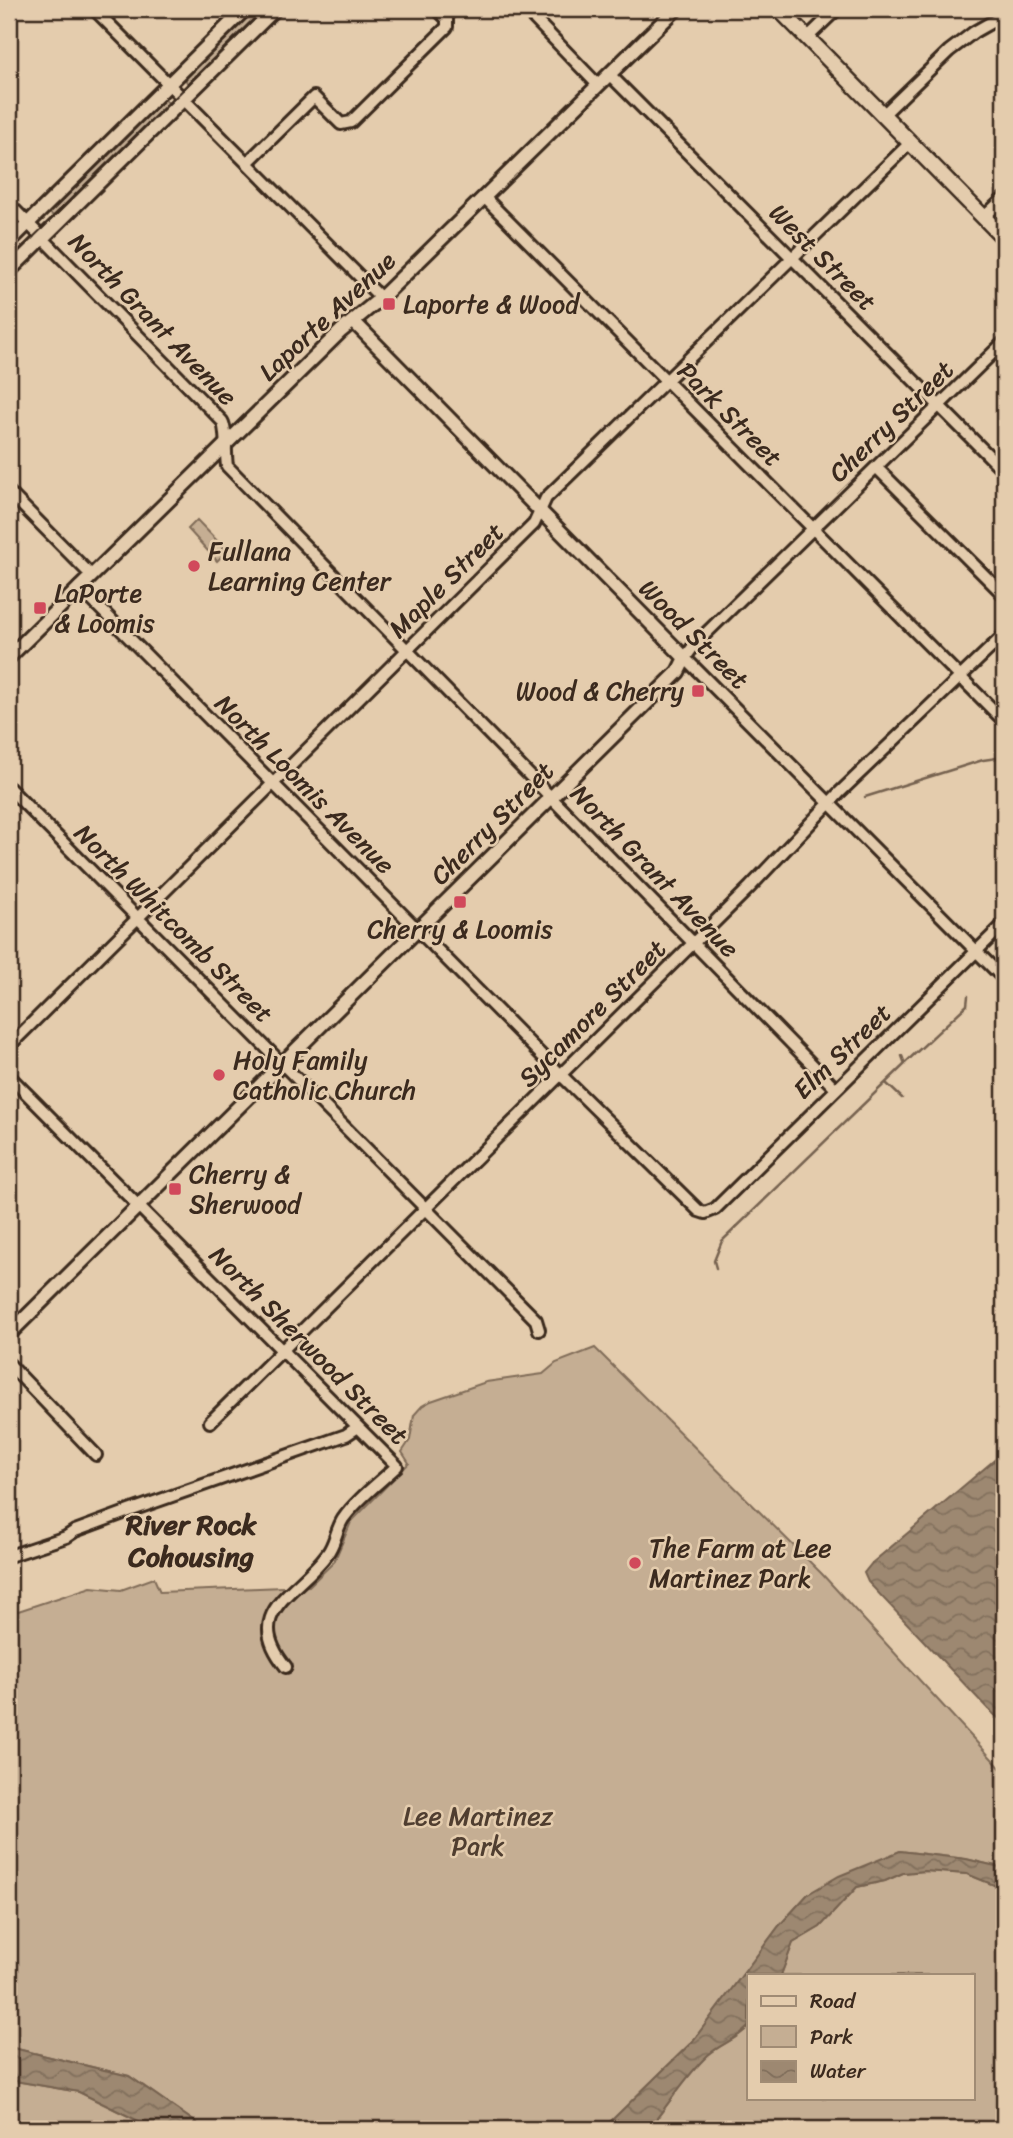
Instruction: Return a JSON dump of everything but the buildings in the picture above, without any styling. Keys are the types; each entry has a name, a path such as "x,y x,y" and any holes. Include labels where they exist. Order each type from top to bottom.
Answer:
{"main road":[{"path":"779,9 1004,237"}],"street":[{"path":"94,9 381,298"},
{"path":"9,242 245,9"},
{"path":"9,271 275,9"},
{"path":"247,163 314,97 341,124 351,122 447,27 447,19 437,9"},
{"path":"525,9 598,85"},
{"name":"Laporte Avenue","path":"9,657 224,444 381,298 676,9"},
{"path":"807,38 837,9"},
{"path":"883,115 949,51 974,32 1004,15"},
{"name":"West Street","path":"609,74 1004,471"},
{"name":"Maple Street","path":"9,1046 534,524 546,498 910,142"},
{"name":"Park Street","path":"484,197 1004,721"},
{"path":"984,217 1004,198"},
{"name":"North Grant Avenue","path":"9,204 222,421 226,427 224,444 227,466 836,1089"},
{"name":"Wood Street","path":"354,321 1004,979"},
{"name":"Cherry Street","path":"9,1334 678,672 694,646 1004,342"},
{"path":"876,467 1004,595"},
{"path":"9,492 91,575"},
{"name":"North Loomis Avenue","path":"79,587 561,1075 699,1211 711,1212"},
{"name":"Sycamore Street","path":"210,1422 694,943 831,803 1004,635"},
{"name":"North Whitcomb Street","path":"9,788 536,1320 539,1330"},
{"name":"Elm Street","path":"711,1212 1004,924"},
{"name":"North Sherwood Street","path":"9,1076 397,1466 345,1517 327,1555 278,1603 271,1616 268,1636 275,1654 286,1667"},
{"path":"9,1364 96,1455"},
{"path":"9,1556 66,1537 136,1508 346,1435 358,1427"}],"green space":[{"path":"251,9 267,9 193,82 187,83 184,75"},
{"path":"164,98 170,105 56,217 50,214 50,209"},
{"path":"197,520 227,551 217,561 188,529"},
{"name":"Lee Martinez Park","path":"595,1348 822,1574 1004,1772 1004,1868 966,1859 900,1851 808,1894 779,1926 692,2042 600,2129 205,2129 129,2076 9,2047 9,1614 91,1587 121,1590 154,1578 160,1592 309,1586 334,1562 351,1522 409,1463 402,1452 410,1440 414,1415 422,1406 486,1382 543,1374 556,1363"},
{"path":"925,1871 967,1874 1004,1889 1004,2129 648,2129 699,2064 747,2028 747,2100 974,2100 974,1974 781,1974 793,1943 820,1927 857,1887 885,1881 903,1873"},
{"path":"9,2080 79,2092 155,2129 9,2129"}],"water":[{"path":"1004,1452 1004,1723 868,1582 864,1573 872,1563"},
{"path":"900,1851 966,1859 1004,1868 1004,1889 967,1874 925,1871 903,1873 885,1881 857,1887 820,1927 793,1943 781,1974 747,1974 747,2028 699,2064 648,2129 600,2129 692,2042 779,1926 808,1894 839,1876"},
{"path":"9,2047 129,2076 205,2129 155,2129 79,2092 9,2080"}],"waterway":[{"path":"865,797 983,760 1004,757"},
{"path":"905,1063 967,1005 968,996"},
{"path":"716,1268 714,1261 722,1241 905,1064 902,1056"},
{"path":"886,1083 902,1098"}],"tram line":[{"path":"9,261 265,9"}],"place":[{"name":"Laporte & Wood","path":"389,304"},
{"name":"Fullana Learning Center","path":"194,566"},
{"name":"LaPorte & Loomis","path":"40,608"},
{"name":"Wood & Cherry","path":"698,691"},
{"name":"Cherry & Loomis","path":"460,902"},
{"name":"Holy Family Catholic Church","path":"219,1075"},
{"name":"Cherry & Sherwood","path":"175,1189"},
{"name":"The Farm at Lee Martinez Park","path":"635,1563"}],"district":[{"name":"River Rock Cohousing","path":"191,1540"}]}
